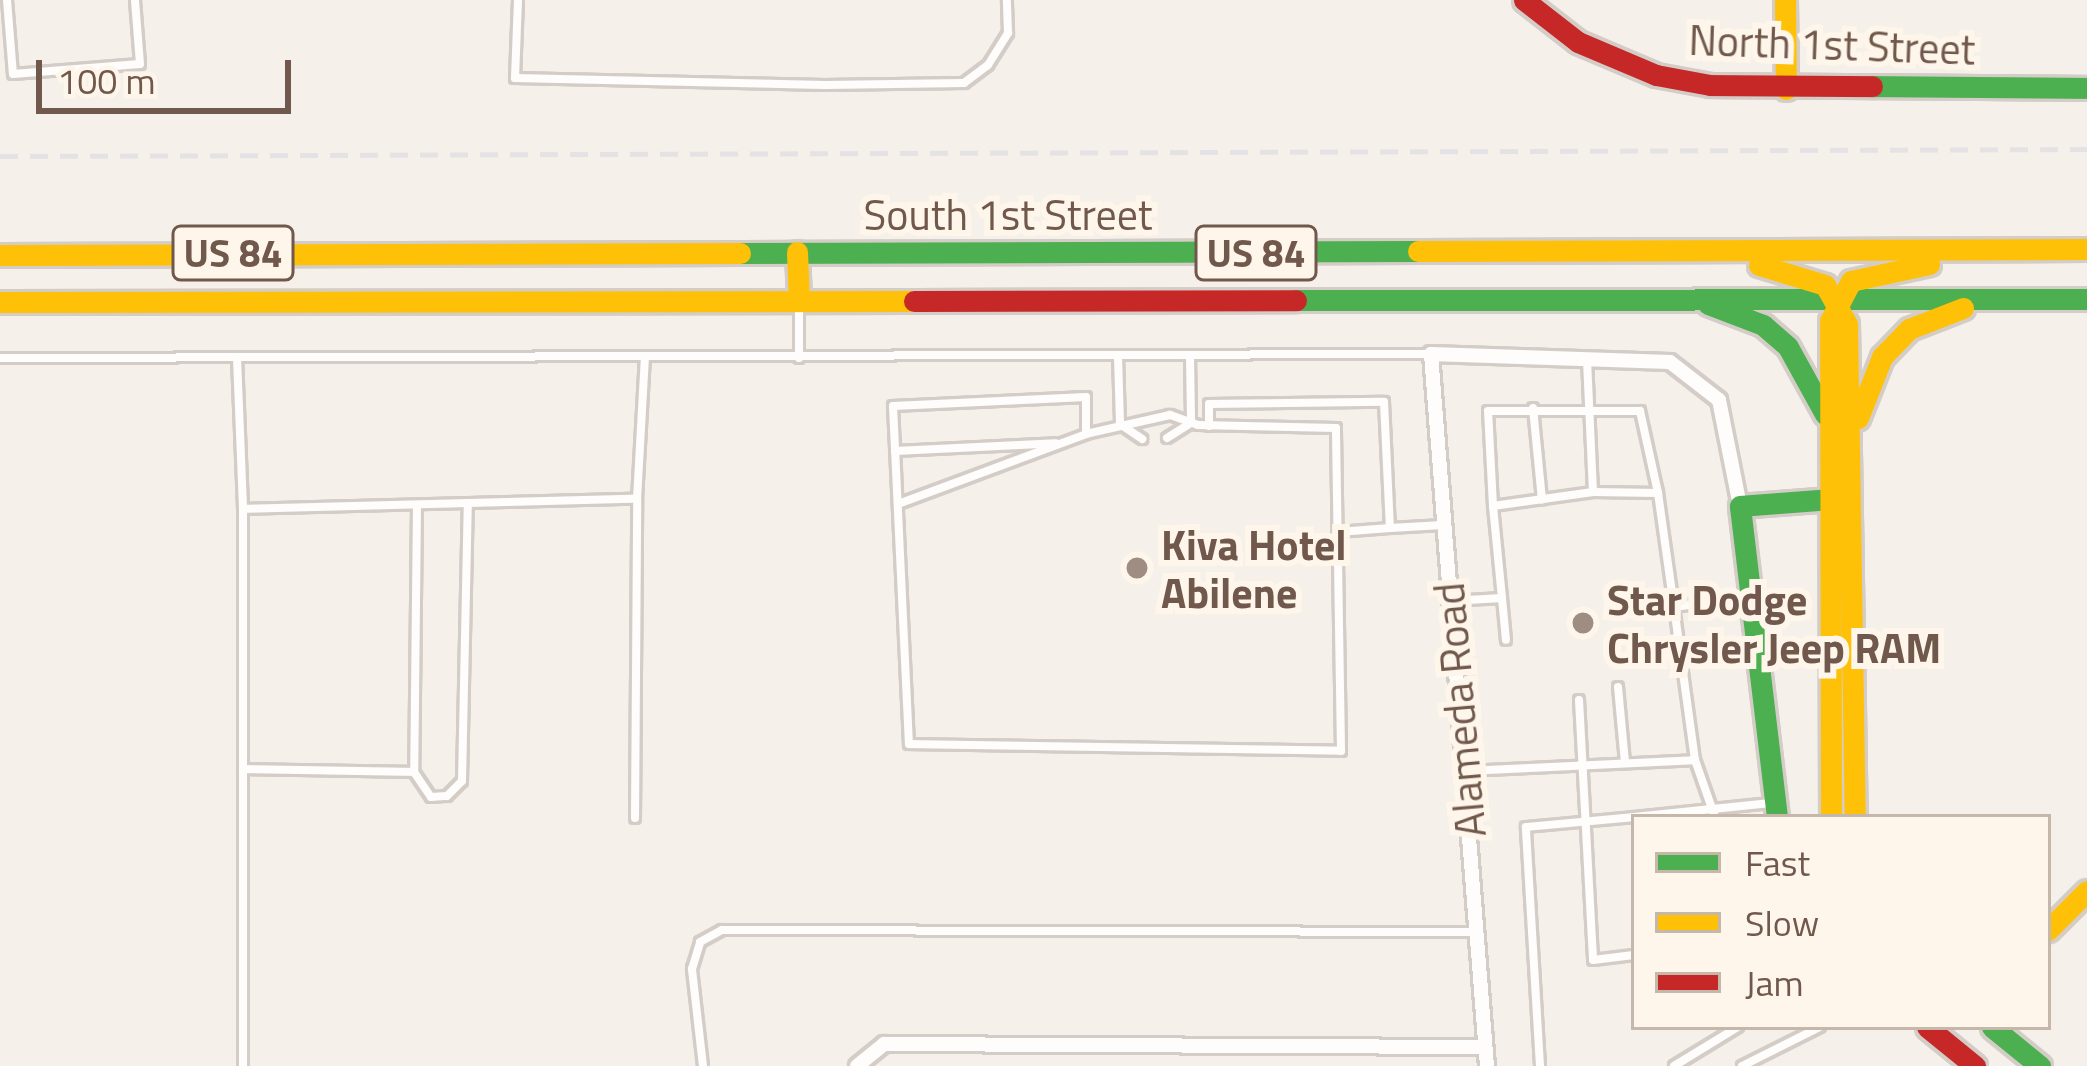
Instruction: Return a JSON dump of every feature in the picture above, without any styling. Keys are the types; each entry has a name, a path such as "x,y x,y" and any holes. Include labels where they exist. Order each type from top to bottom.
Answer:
{"main road":[{"name":"North 1st Street","path":"1524,0 1577,42 1656,75 1786,89 2087,88"},
{"path":"1785,0 1786,89"},
{"path":"1831,814 1826,498 1830,321 1838,298 1867,274 2045,249"},
{"name":"South 1st Street","path":"0,255 1655,254 2087,249"},
{"path":"797,252 799,300"},
{"path":"1655,254 1783,267 1838,298 1847,324 1855,814"},
{"name":"US 84","path":"1694,299 1762,325 1787,346 1830,425"},
{"name":"South 1st Street","path":"0,302 2087,299"},
{"path":"1850,456 1864,388 1909,329 1940,313 2006,300"},
{"path":"1776,810 1740,506 1851,497"},
{"path":"2051,927 2087,891"},
{"path":"1930,1030 1965,1063"},
{"path":"1996,1030 2040,1066"}],"street":[{"path":"1431,354 1670,362 1698,376 1728,422 1740,506"},
{"name":"Alameda Road","path":"1431,354 1487,1066"},
{"path":"857,1064 884,1044 1485,1047"}],"lane":[{"path":"7,0 13,74 140,64 135,0"},
{"path":"518,0 515,78 825,85 964,82 1008,33 1007,0"},
{"path":"799,300 799,358"},
{"path":"0,358 1431,354"},
{"path":"1118,356 1120,424"},
{"path":"1190,356 1191,423"},
{"path":"1587,356 1593,492"},
{"path":"236,358 243,509 243,1066"},
{"path":"635,818 637,499 645,358"},
{"path":"898,504 1120,424 1170,416 1209,426 1336,428 1341,751 909,744 893,406 1086,397 1086,434"},
{"path":"1209,426 1210,404 1384,401 1390,528"},
{"path":"1533,408 1541,500"},
{"path":"1506,640 1488,411 1640,411 1658,493 1695,760 1714,813 1776,810"},
{"path":"1167,438 1191,423"},
{"path":"1120,424 1142,439"},
{"path":"895,451 1064,442"},
{"path":"1493,506 1593,492 1658,493"},
{"path":"243,509 637,499"},
{"path":"417,505 414,772 431,797 447,796 462,781 468,503"},
{"path":"1338,532 1444,524"},
{"path":"1674,607 1749,597"},
{"path":"1451,601 1502,598"},
{"path":"1618,688 1625,764"},
{"path":"1579,700 1593,960 1631,955"},
{"path":"1465,771 1695,760"},
{"path":"243,769 414,772"},
{"path":"1540,1066 1526,826 1631,817"},
{"path":"703,1066 692,969 700,941 722,930 1477,932"},
{"path":"1674,1066 1733,1030"},
{"path":"1742,1066 1814,1030"}],"railway":[{"path":"0,156 2087,149"}],"traffic: fast":[{"path":"1872,86 2087,88"},
{"path":"740,253 1418,251"},
{"path":"1296,300 2087,299"},
{"path":"1708,304 1763,325 1788,347 1825,414"},
{"path":"1777,814 1740,506 1844,498"},
{"path":"1996,1030 2040,1066"}],"traffic: slow":[{"path":"1785,0 1786,89"},
{"path":"1418,251 2087,249"},
{"path":"797,252 799,300"},
{"path":"0,255 740,253"},
{"path":"1831,814 1830,321 1851,281 1929,264"},
{"path":"1759,265 1825,285 1847,324 1855,814"},
{"path":"0,302 914,301"},
{"path":"1858,418 1882,357 1909,329 1963,308"},
{"path":"2051,927 2087,891"}],"traffic: jam":[{"path":"1524,0 1578,42 1656,75 1710,85 1872,86"},
{"path":"914,301 1296,300"},
{"path":"1931,1030 1975,1066"}],"place":[{"name":"Kiva Hotel Abilene","path":"1137,568"},
{"name":"Star Dodge Chrysler Jeep RAM","path":"1583,623"}]}
